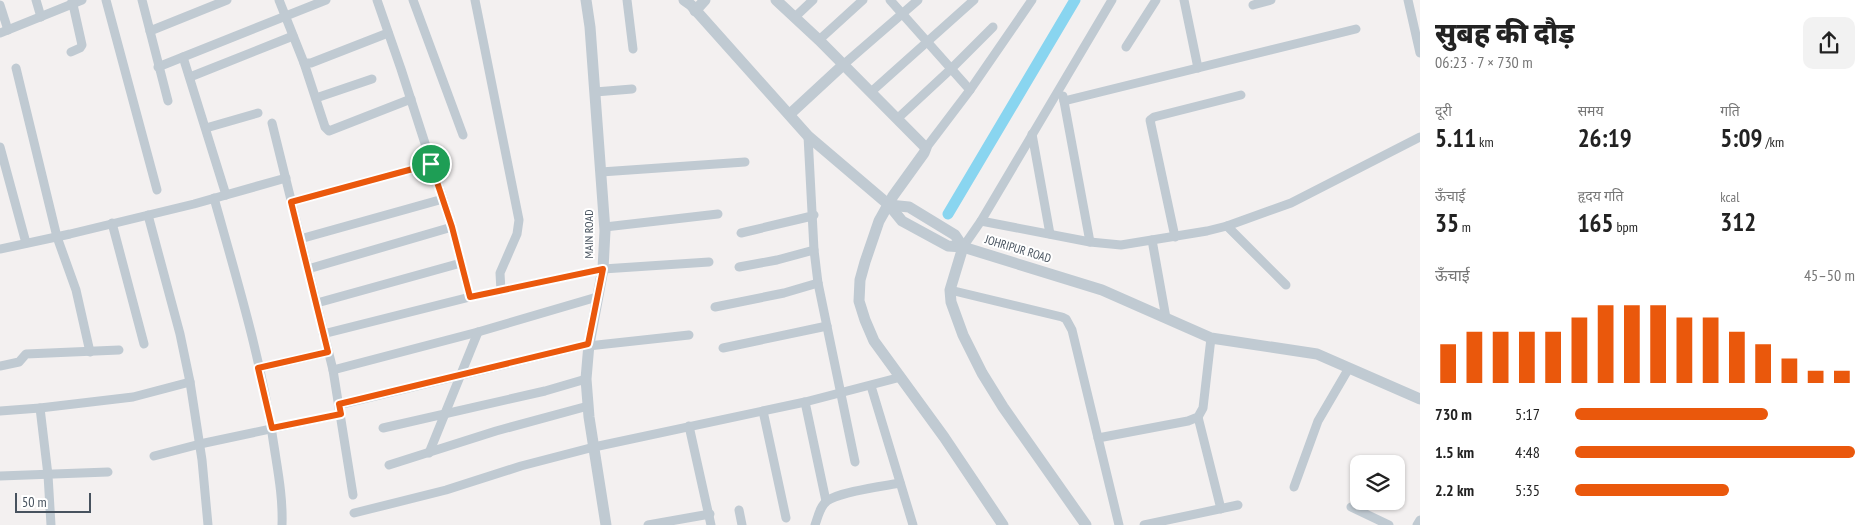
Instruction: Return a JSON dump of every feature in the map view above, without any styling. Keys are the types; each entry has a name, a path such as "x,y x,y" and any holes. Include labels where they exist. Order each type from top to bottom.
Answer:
{"street":[{"path":"36,0 41,17"},
{"path":"106,0 157,190"},
{"path":"142,0 168,102"},
{"path":"150,31 227,0"},
{"path":"279,0 328,131 411,99"},
{"path":"158,67 326,0"},
{"path":"377,0 452,227 470,297"},
{"path":"414,0 463,136"},
{"path":"475,0 519,220 517,234 500,274 501,290"},
{"name":"MAIN ROAD","path":"586,0 595,92 604,227 603,269 588,345 586,379 588,406 606,525"},
{"path":"627,0 633,49"},
{"path":"689,4 705,0"},
{"path":"776,0 795,16 926,148"},
{"path":"795,16 813,0"},
{"path":"819,40 863,0"},
{"path":"890,0 970,90"},
{"path":"790,114 918,0"},
{"path":"871,92 974,0"},
{"path":"1002,525 944,437 874,341 859,301 860,280 879,221 898,188 970,90 1032,0"},
{"path":"1086,525 1003,407 982,373 963,335 951,302 950,290 963,247 981,221 1112,0"},
{"path":"1126,47 1156,0"},
{"path":"1184,0 1198,68"},
{"path":"1253,4 1271,0"},
{"path":"1408,0 1420,53"},
{"path":"0,6 4,32 76,1 82,45 71,52"},
{"name":"JOHRIPUR ROAD","path":"689,4 808,136 889,205 902,220 948,246 963,247 1102,290 1211,338 1318,354 1420,399"},
{"path":"897,118 952,68 993,27"},
{"path":"1064,101 1356,28"},
{"path":"304,63 311,63 388,33"},
{"path":"190,77 293,36"},
{"path":"183,57 226,195"},
{"path":"16,68 57,237 74,283 90,352"},
{"path":"316,98 372,79"},
{"path":"1061,86 1090,242"},
{"path":"595,92 632,89"},
{"path":"1175,237 1150,120 1154,117 1241,96"},
{"path":"206,128 258,113"},
{"path":"272,123 333,370 352,495"},
{"path":"1032,134 1050,234"},
{"path":"808,136 814,215 814,250 818,283 855,462"},
{"path":"981,221 1090,242 1121,245 1175,237 1227,226 1291,203 1420,137"},
{"path":"0,147 26,242"},
{"path":"601,172 745,162"},
{"path":"291,202 431,164"},
{"path":"0,248 112,224 286,178"},
{"path":"214,198 240,291 272,428 280,486 282,525"},
{"path":"300,239 443,199"},
{"path":"889,205 909,207 955,235 963,247"},
{"path":"604,227 718,214"},
{"path":"148,215 180,334 190,382 200,444 208,508 208,525"},
{"path":"741,233 814,215"},
{"path":"112,224 144,344"},
{"path":"1227,226 1286,284"},
{"path":"308,269 452,227"},
{"path":"1152,240 1166,318"},
{"path":"739,267 814,250"},
{"path":"323,334 470,297 603,269 709,262"},
{"path":"317,303 461,263"},
{"path":"715,306 784,293 818,283"},
{"path":"950,290 1066,319 1072,330 1119,525"},
{"path":"333,370 478,332 597,297"},
{"path":"723,348 827,326"},
{"path":"429,453 478,332"},
{"path":"154,456 272,428 461,375 588,345 689,335"},
{"path":"1211,338 1203,408 1198,417 1221,509"},
{"path":"0,366 19,362 26,354 119,350"},
{"path":"258,368 328,352"},
{"path":"1294,487 1318,421 1349,368"},
{"path":"354,513 446,490 521,466 594,447 805,402 901,377"},
{"path":"383,428 545,391 586,379"},
{"path":"0,411 133,397 190,382"},
{"path":"871,386 913,525"},
{"path":"805,402 826,501"},
{"path":"389,465 532,420 588,406"},
{"path":"40,408 48,475 51,525"},
{"path":"763,411 786,518"},
{"path":"1098,438 1198,417"},
{"path":"689,426 711,525"},
{"path":"0,476 108,472"},
{"path":"815,525 820,509 826,501 845,494 900,483"},
{"path":"1144,525 1238,505"},
{"path":"739,510 742,525"},
{"path":"1357,510 1389,525"},
{"path":"648,525 710,514"},
{"path":"1417,525 1420,520"}],"waterway":[{"path":"948,214 1075,0"}],"route":[{"path":"431,164 452,227 470,297 603,269 588,344 339,404 341,414 272,428 258,368 328,352 291,202 431,164"}]}
